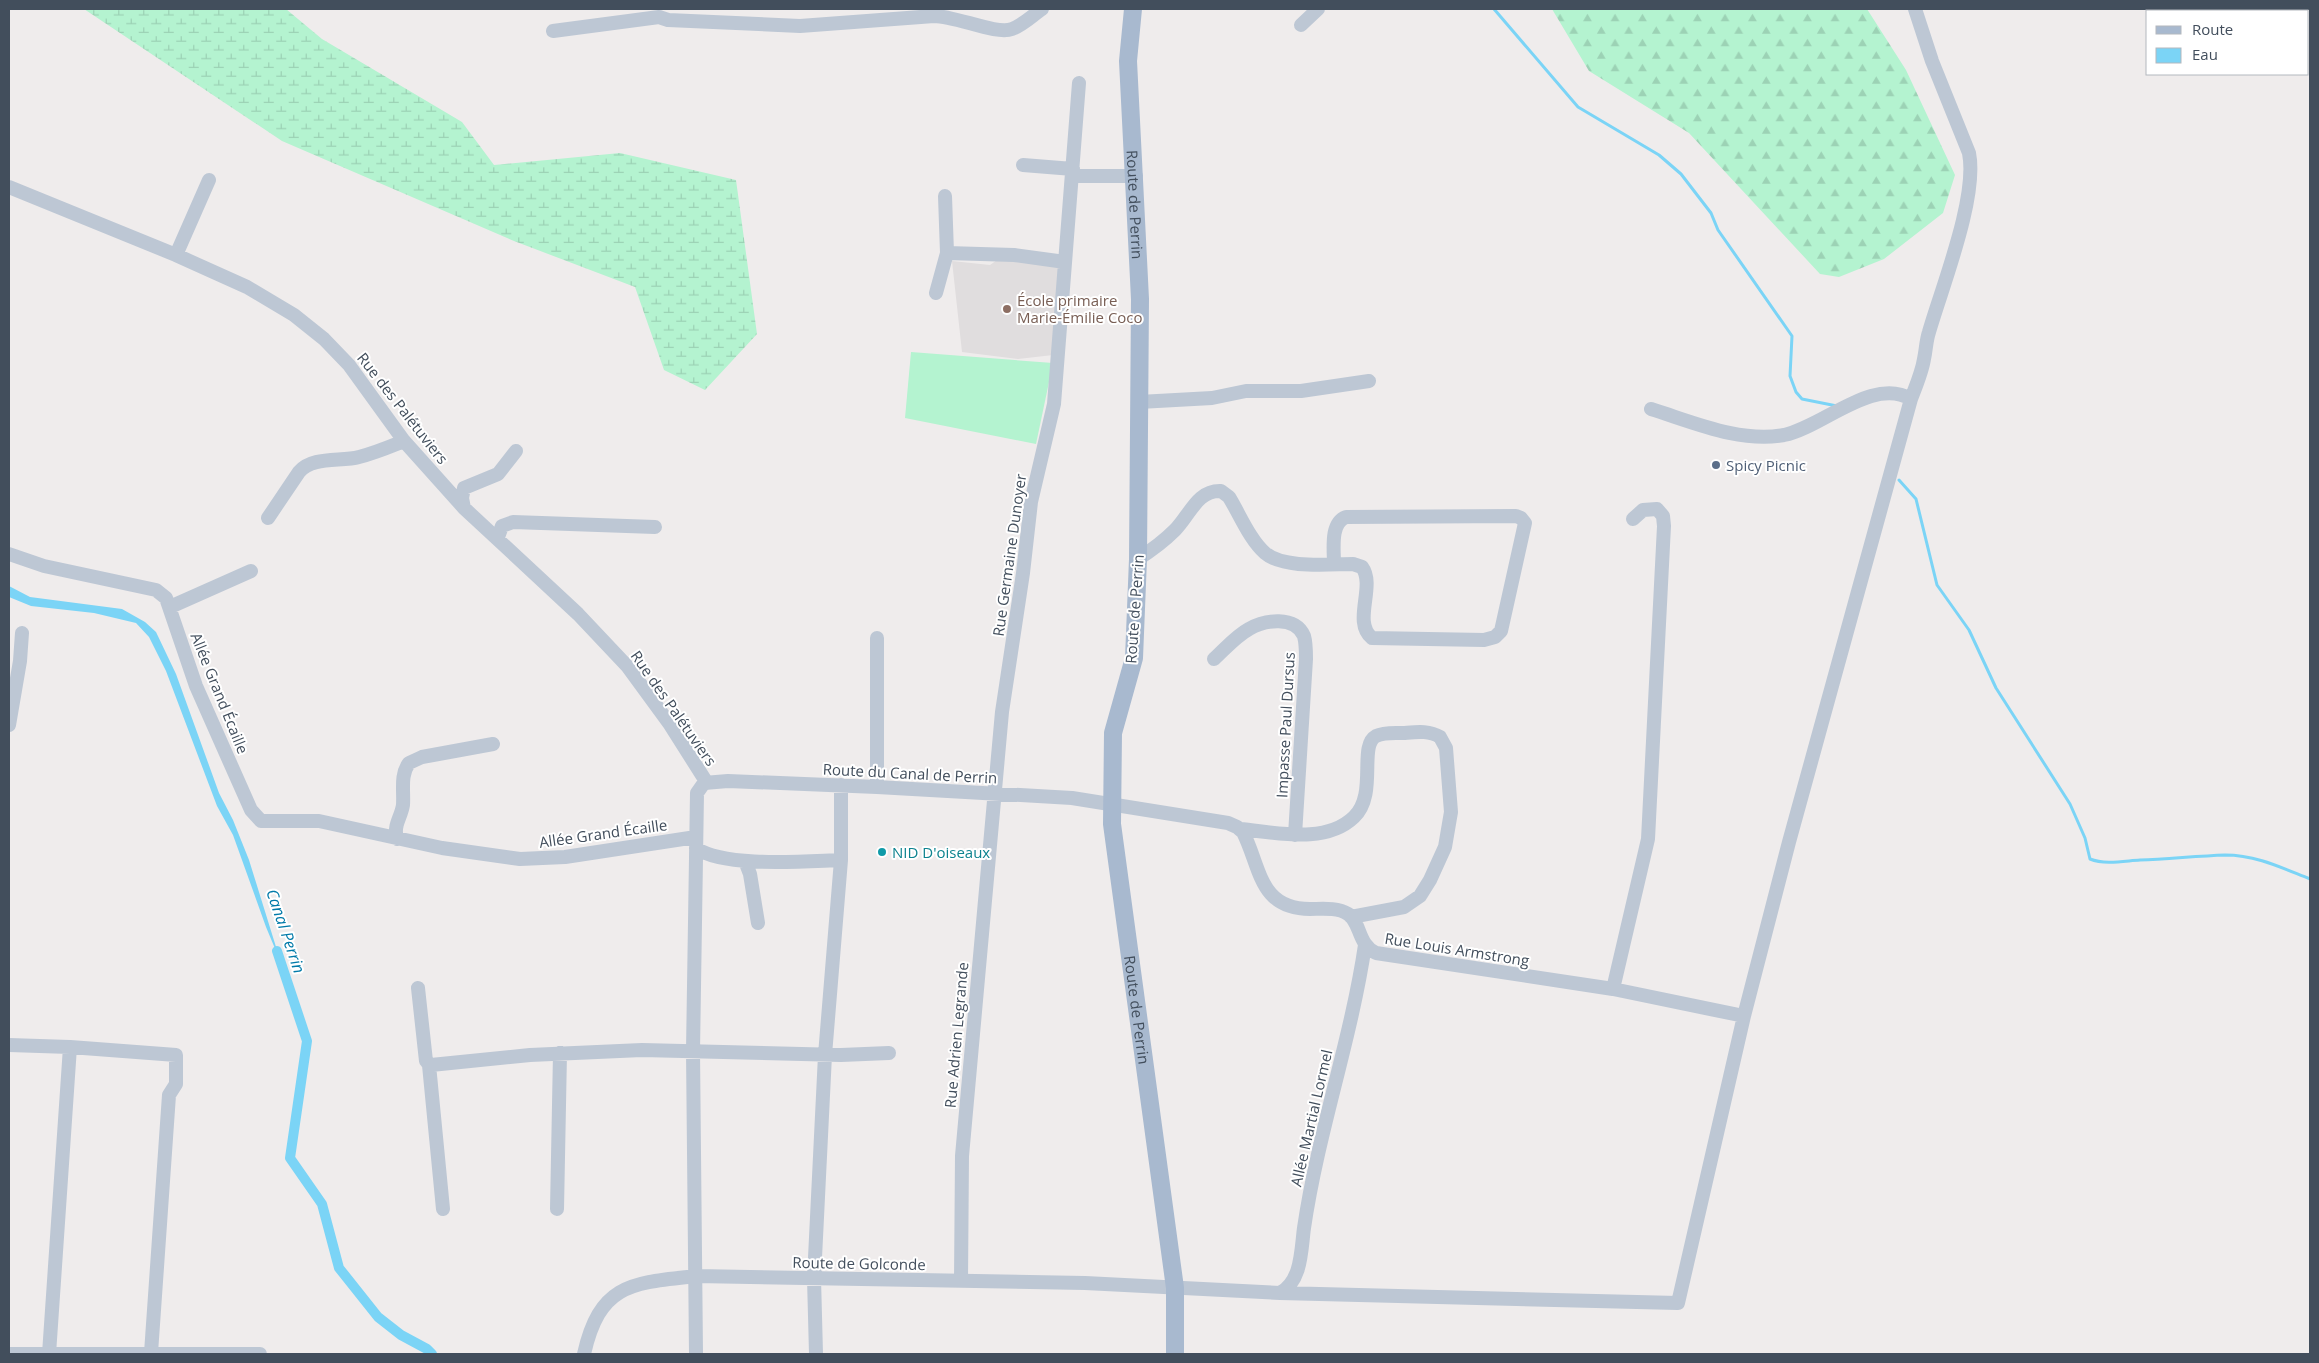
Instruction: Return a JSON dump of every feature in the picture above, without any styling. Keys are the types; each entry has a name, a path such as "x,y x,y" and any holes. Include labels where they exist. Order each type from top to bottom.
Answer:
{"main road":[{"name":"Route de Perrin","path":"1133,9 1128,61 1136,176 1140,299 1138,559 1134,658 1114,733 1112,806 1114,848 1174,1288 1175,1354"}],"street":[{"path":"553,31 656,13 668,20 800,26 943,16 1007,30 1019,26 1042,9"},
{"path":"1301,26 1318,9"},
{"path":"1744,1016 1789,842 1911,399 1924,360 1928,335 1956,244 1971,168 1968,153 1932,61 1915,9"},
{"name":"Rue Germaine Dunoyer","path":"995,793 1002,712 1023,573 1031,502 1054,404 1079,83"},
{"path":"1023,165 1073,173 1136,176"},
{"path":"176,255 209,180"},
{"name":"Rue des Palétuviers","path":"9,187 176,255 247,287 279,305 307,325 349,365 404,441 464,508 498,537 604,639 628,667 669,723 707,782"},
{"path":"936,293 947,253 944,196"},
{"path":"947,253 1014,255 1065,262"},
{"path":"1138,402 1212,398 1246,390 1301,391 1369,381"},
{"path":"1651,409 1716,429 1764,437 1785,434 1805,428 1851,404 1874,395 1895,392 1911,399"},
{"path":"268,518 298,472 304,466 313,463 359,457 404,441"},
{"path":"464,508 462,494 466,486 492,478 501,471 516,451"},
{"path":"1138,559 1157,547 1176,529 1201,498 1209,492 1224,492 1265,553 1275,559 1292,563 1334,564 1353,564 1364,570 1365,626 1366,632 1372,638 1492,639 1499,633 1502,626 1525,523 1516,516 1346,517 1336,527 1334,564"},
{"path":"1613,989 1648,839 1651,815 1654,704 1664,526 1663,516 1657,509 1643,510 1633,519"},
{"path":"498,537 502,526 512,522 655,527"},
{"name":"Allée Grand Écaille","path":"9,554 44,566 156,590 166,598 196,686 226,756 257,818 267,822 318,821 397,839 486,855 546,859 696,842"},
{"path":"170,607 252,571"},
{"name":"Impasse Paul Dursus","path":"1214,659 1248,629 1264,622 1287,622 1304,636 1306,659 1295,835"},
{"path":"9,725 20,660 22,633"},
{"path":"877,638 877,787"},
{"path":"1112,806 1228,823 1240,829 1295,835 1310,834 1336,828 1347,823 1361,810 1368,785 1368,745 1376,736 1423,732 1434,733 1442,739 1446,748 1451,812 1444,847 1430,880 1420,896 1404,907 1351,917 1340,910 1294,908 1274,899 1264,884 1240,829"},
{"path":"397,839 396,825 402,809 403,779 409,763 422,757 493,744"},
{"path":"696,1354 693,1051 696,842 697,793 701,785 707,782"},
{"name":"Route du Canal de Perrin","path":"707,782 841,785 995,793 1072,798 1112,806"},
{"path":"816,1354 814,1278 826,1055 841,860 841,785"},
{"name":"Rue Adrien Legrande","path":"961,1281 962,1156 995,793"},
{"path":"696,842 710,855 745,860 841,860"},
{"path":"745,860 750,874 758,923"},
{"name":"Rue Louis Armstrong","path":"1351,917 1366,945 1373,951 1382,954 1613,989 1744,1016"},
{"name":"Allée Martial Lormel","path":"1280,1293 1291,1284 1298,1267 1312,1178 1359,984 1366,945"},
{"path":"418,988 423,1049 429,1065 443,1209"},
{"name":"Route de Golconde","path":"584,1354 597,1314 613,1297 643,1283 696,1276 961,1281 1280,1293 1678,1303 1744,1016"},
{"path":"9,1046 70,1047 172,1054 177,1056 176,1084 168,1095 151,1353"},
{"path":"49,1354 70,1047"},
{"path":"429,1065 560,1053 693,1051 826,1055 889,1054"},
{"path":"557,1209 560,1053"},
{"path":"9,1354 260,1354"}],"shaded area":[{"name":"École primaire Marie-Émilie Coco","path":"1000,258 1060,266 1053,355 1018,359 962,352 952,261 990,265"}],"green space":[{"path":"84,9 286,9 322,39 462,122 494,165 620,153 736,180 757,334 705,390 664,370 635,287 514,241 282,141"},
{"path":"1552,9 1867,9 1906,70 1955,175 1943,213 1884,259 1839,277 1820,274 1689,133 1589,71"},
{"path":"911,352 1053,363 1036,444 905,418"}],"water":[{"path":"9,586 30,597 122,609 145,622 156,632 176,674 219,793 233,820 249,860 281,963 233,835 217,806 166,671 149,637 136,623 94,613 31,606 9,597"}],"waterway":[{"path":"1494,9 1578,107 1659,155 1681,174 1711,213 1718,230 1792,336 1790,376 1796,392 1802,399 1837,406"},
{"path":"1899,480 1916,499 1937,585 1969,630 1996,688 2070,804 2085,838 2090,859 2102,862 2115,862 2225,855 2247,857 2269,863 2310,879"},
{"name":"Canal Perrin","path":"277,951 307,1041 290,1158 322,1204 339,1268 378,1317 401,1335 427,1349 432,1354"}],"place":[{"name":"École primaire Marie-Émilie Coco","path":"1007,309"},
{"name":"Spicy Picnic","path":"1716,465"},
{"name":"NID D'oiseaux","path":"882,852"}]}
